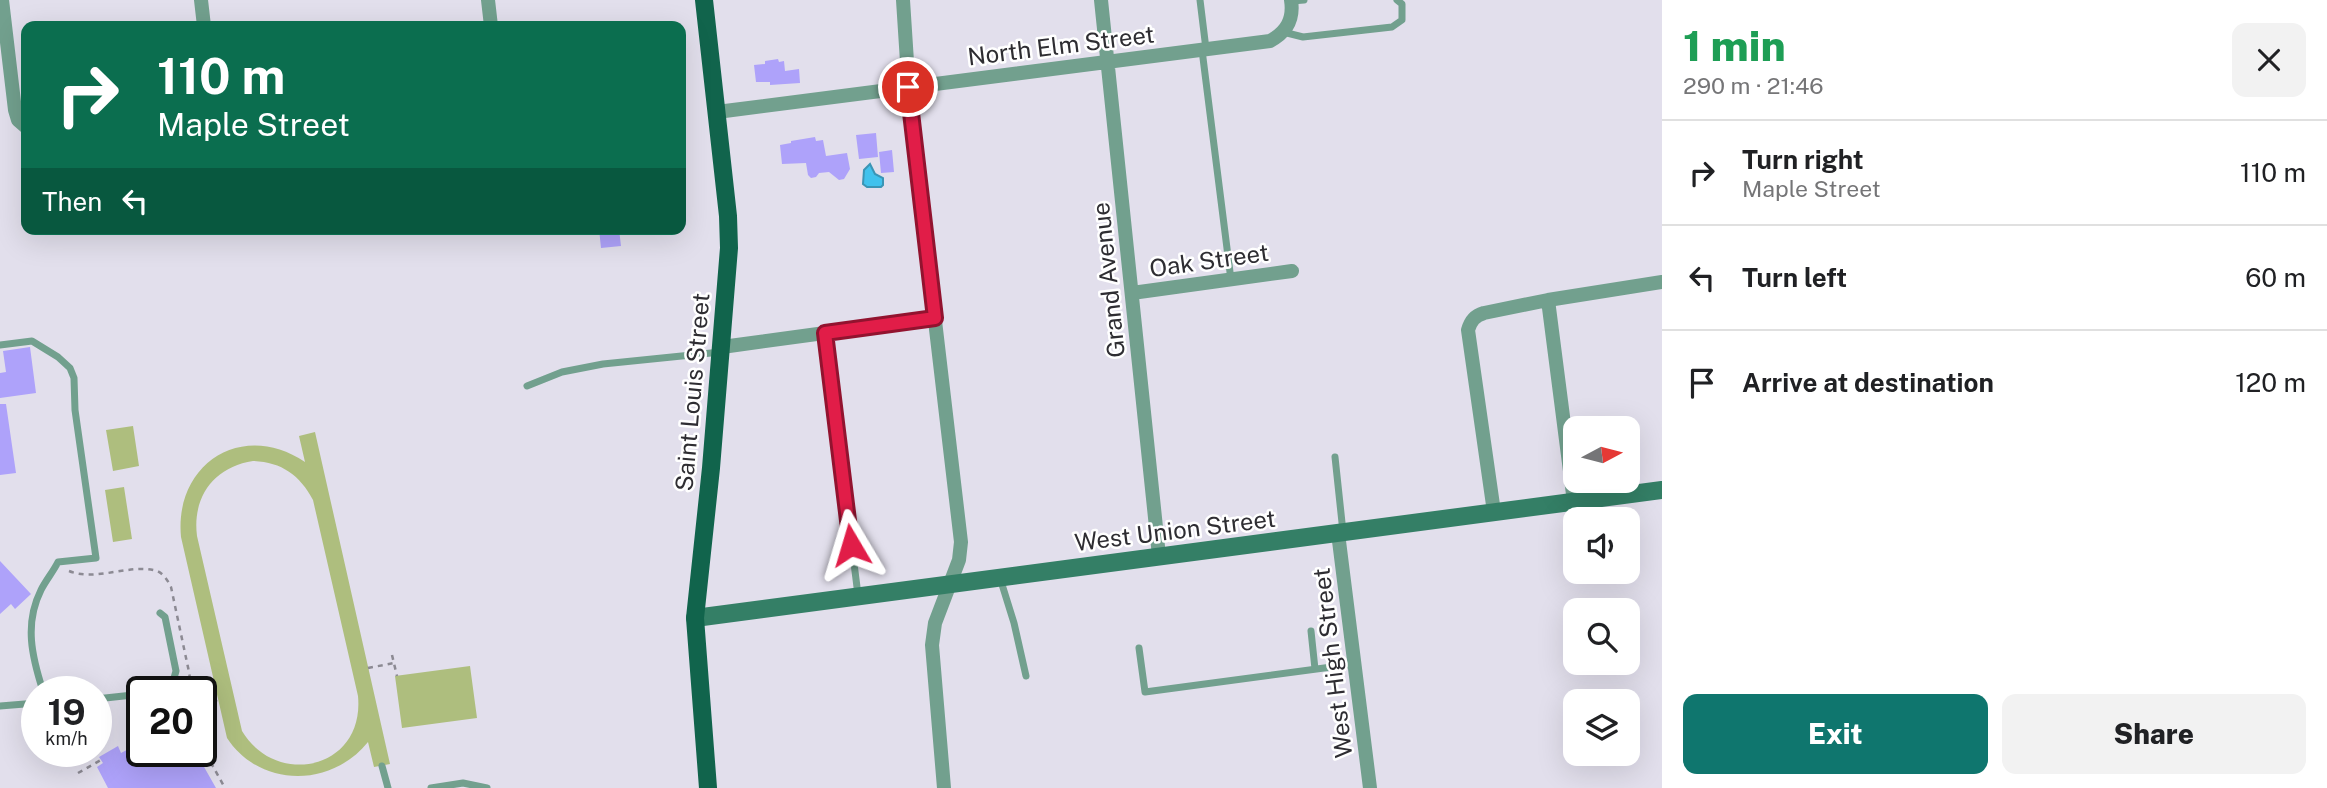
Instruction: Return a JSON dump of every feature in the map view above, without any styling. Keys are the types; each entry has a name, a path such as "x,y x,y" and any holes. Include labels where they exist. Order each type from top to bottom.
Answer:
{"main road":[{"name":"Saint Louis Street","path":"704,0 729,216 722,350 695,618 708,788"}],"street":[{"path":"2,0 15,110 21,123"},
{"path":"201,0 203,21"},
{"path":"488,0 490,21"},
{"path":"903,0 908,87 961,542 959,561 935,623 932,645 944,788"},
{"name":"Grand Avenue","path":"1101,0 1159,556"},
{"path":"1283,33 1292,15 1295,0"},
{"name":"North Elm Street","path":"717,112 1270,41 1283,33"},
{"name":"Oak Street","path":"1132,293 1292,271"},
{"path":"1494,512 1468,330 1476,316 1548,300 1662,282"},
{"path":"1548,300 1574,502"},
{"path":"722,350 935,318"},
{"name":"West Union Street","path":"695,618 1662,490"},
{"name":"West High Street","path":"1341,533 1370,788"}],"lane":[{"path":"1200,0 1231,280"},
{"path":"1283,33 1303,37 1392,27 1402,20 1402,4 1397,0"},
{"path":"825,333 859,596"},
{"path":"0,345 32,341 70,368 74,378 75,410 96,558 58,562 41,591 33,609 30,628 33,662 38,676"},
{"path":"527,386 562,372 603,364 722,350"},
{"path":"1335,457 1341,533"},
{"path":"1000,577 1026,676"},
{"path":"160,613 165,617 176,676"},
{"path":"1311,631 1315,669"},
{"path":"1139,648 1145,692 1355,664"},
{"path":"0,706 21,705"},
{"path":"382,766 388,788"},
{"path":"431,788 463,783 487,788"}],"path":[{"path":"56,566 76,574 157,571 166,578 171,587 190,676"},
{"path":"392,654 397,676"},
{"path":"368,668 394,663"},
{"path":"78,773 89,767"},
{"path":"213,767 225,788"}],"green space":[{"path":"133,426 139,466 113,471 106,430"},
{"path":"315,432 390,764 374,767 368,742 353,757 335,768 296,776 276,773 258,766 241,754 227,738 217,694 217,676 213,676 181,537 182,511 189,488 201,470 217,456 237,448 258,446 282,450 305,462 299,436","holes":["253,461 272,464 296,477 313,500 358,696 356,721 348,741 333,755 315,763 295,764 275,760 257,749 242,731 197,536 196,522 202,497 217,477 239,464"]},
{"path":"124,487 132,539 113,542 105,490"},
{"path":"470,666 477,718 402,728 395,676"}],"water":[{"path":"870,164 875,174 883,178 881,187 867,187 863,184 864,170"}],"building":[{"path":"778,59 779,62 784,61 785,71 799,69 800,83 770,85 770,82 756,82 754,65"},
{"path":"876,133 878,157 859,159 856,135"},
{"path":"815,137 816,141 823,140 826,156 847,153 850,169 844,179 839,180 829,172 819,173 811,178 806,163 782,164 780,145"},
{"path":"892,150 894,172 881,173 879,152"},
{"path":"600,235 620,235 621,246 601,248"},
{"path":"30,347 36,393 0,398 0,373 6,372 3,351"},
{"path":"0,404 6,404 16,473 0,475"},
{"path":"0,561 31,594 15,609 11,604 0,614"},
{"path":"118,746 121,753 126,750 126,767 204,767 216,788 108,788 97,767 112,767 112,749"}],"route":[{"path":"851,545 825,333 935,318 908,87"}]}
